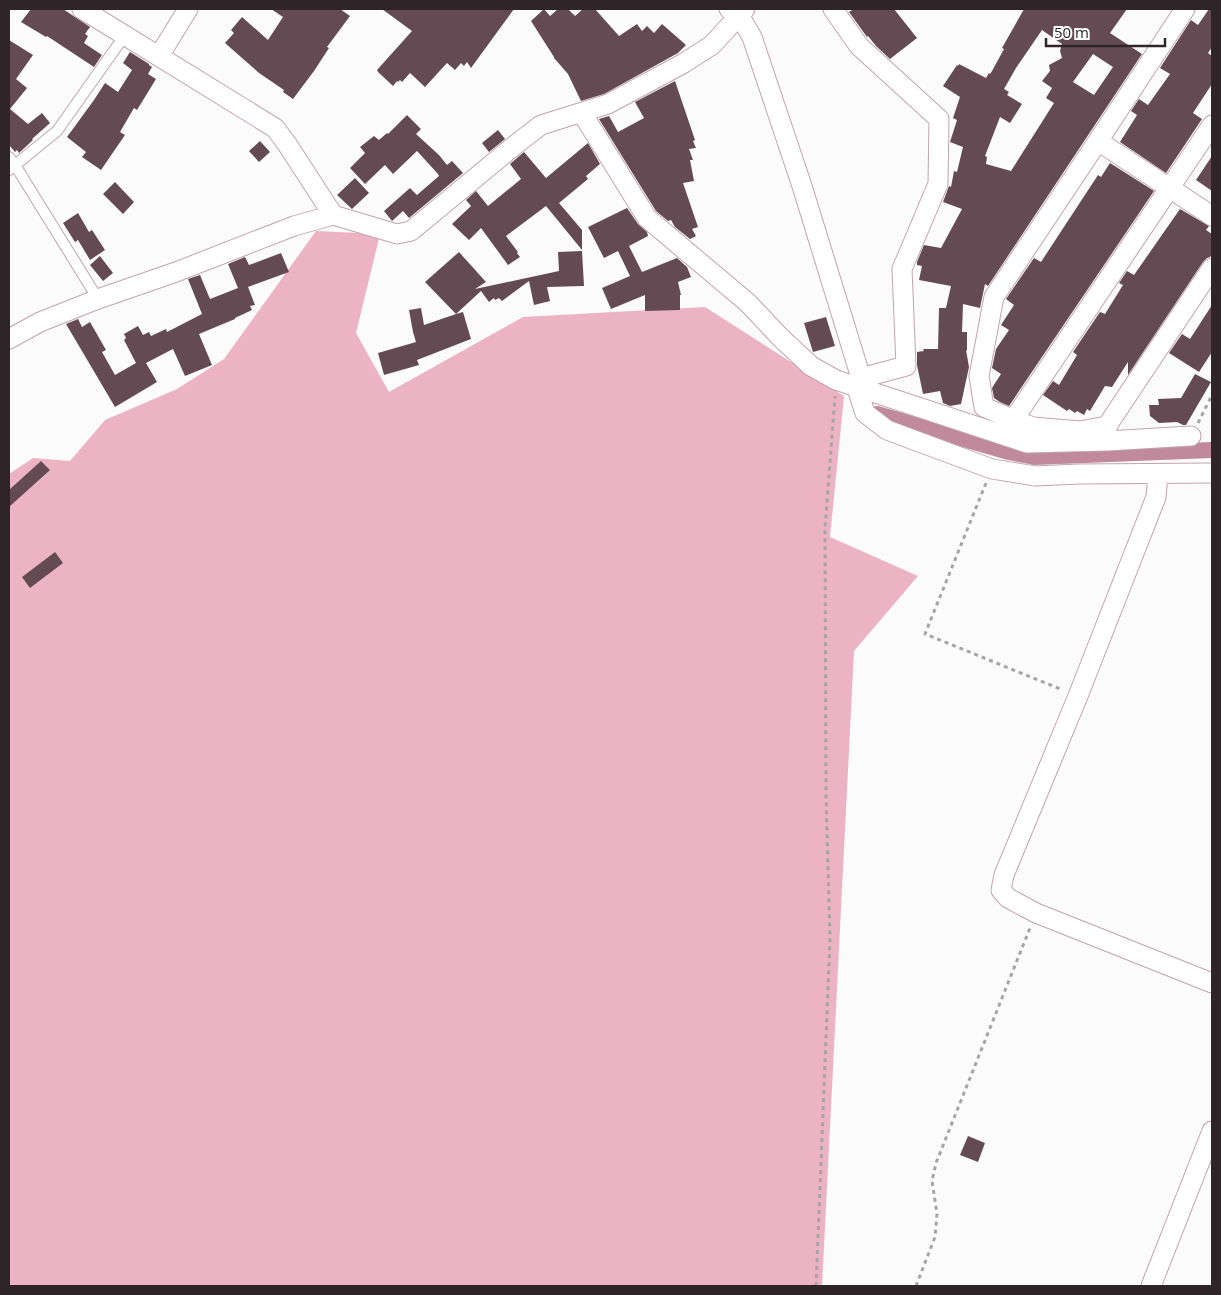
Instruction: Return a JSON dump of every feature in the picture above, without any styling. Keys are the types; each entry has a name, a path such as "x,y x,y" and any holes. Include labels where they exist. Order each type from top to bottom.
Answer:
{"street":[{"path":"82,9 275,128 333,215"},
{"path":"159,56 188,9"},
{"path":"833,9 859,46 939,118 938,184 902,269 906,366 859,383"},
{"path":"1185,9 994,297 979,376 984,407 1033,427 1107,433 1192,436"},
{"path":"9,339 40,322 294,226 333,215 397,234 411,231 541,125 608,104 684,63 712,45 737,11 752,37 802,186 859,383 865,413 886,430 992,469 1035,476 1212,473"},
{"path":"582,113 648,218 748,303 811,366 836,380 859,383 1027,443 1107,433"},
{"path":"1014,420 1212,125"},
{"path":"1098,141 1212,216"},
{"path":"1107,433 1212,268"},
{"path":"1158,474 1156,497 1078,696 1004,875 1001,890 1008,898 1036,913 1212,984"},
{"path":"1151,1286 1212,1131"}],"lane":[{"path":"98,300 11,164 57,131 126,36"}],"path":[{"path":"816,1286 830,940 826,795 825,529 836,380"},
{"path":"1192,436 1212,395"},
{"path":"992,469 925,634 1078,696"},
{"path":"916,1286 935,1237 937,1214 932,1181 936,1163 1036,913"}],"shaded area":[{"path":"316,231 380,234 356,333 389,392 523,317 705,307 844,396 830,537 918,576 854,651 822,1286 9,1286 9,474 33,458 70,461 105,420 177,389 224,359"}],"building":[{"path":"31,9 63,9 90,27 85,34 88,36 84,43 102,55 94,67 47,36 21,22"},
{"path":"271,9 340,9 350,16 293,99 283,92 284,90 259,73 225,43 234,33 231,30 242,17 268,40 283,17"},
{"path":"382,9 514,9 471,68 467,62 464,66 461,63 455,70 447,63 425,87 410,73 402,82 400,80 397,81 393,86 378,72 377,70 412,31"},
{"path":"544,9 550,16 558,9 568,9 575,16 583,9 595,9 619,36 637,24 642,31 647,26 654,33 662,24 686,45 678,53 604,94 581,101 568,74 554,58 531,21"},
{"path":"854,9 894,9 917,38 890,59 867,37 849,12"},
{"path":"1024,9 1127,9 1110,33 1142,54 988,286 985,284 980,308 963,304 962,332 967,332 966,350 969,367 961,404 950,406 943,403 940,391 923,394 917,365 917,352 924,351 923,349 938,349 939,308 946,308 951,286 919,280 922,266 917,265 917,262 924,245 941,248 962,209 943,202 949,186 951,187 954,171 957,172 963,147 950,142 957,120 953,118 960,97 943,86 959,64 986,78 1004,49 1002,48","holes":["1042,30 1062,44 1060,51 1062,58 1049,65 1050,71 1042,81 1052,88 1046,98 1054,103 1011,171 986,164 987,157 985,156 1000,117 1010,123 1022,104 1007,95 1009,92 1004,89","1093,54 1113,67 1094,95 1073,82"]},
{"path":"1209,9 1212,9 1212,47 1208,53 1212,56 1212,84 1193,113 1202,119 1166,173 1120,142 1137,115 1131,111 1139,99 1148,105 1170,74 1160,68 1191,20 1198,25"},
{"path":"9,40 33,55 16,79 27,88 10,109 28,124 42,113 50,123 19,153 17,150 15,152 9,145"},
{"path":"130,52 152,67 148,74 156,79 137,110 134,108 120,132 125,135 101,170 82,157 86,152 67,137 105,83 118,92 132,70 123,63"},
{"path":"675,81 696,148 689,149 693,160 690,160 694,181 683,183 698,227 692,229 696,236 690,239 675,227 671,220 668,221 656,211 599,119 609,116 618,132 644,118 635,102"},
{"path":"407,115 421,129 416,134 447,165 452,161 463,173 409,218 403,211 392,221 384,211 410,188 417,195 439,176 438,174 417,151 393,174 385,165 365,184 350,168 365,153 360,147 374,136 379,140 388,134"},
{"path":"498,130 505,139 489,152 482,143"},
{"path":"260,141 270,152 259,162 249,151"},
{"path":"588,143 600,164 586,176 588,179 559,203 582,230 582,250 546,206 506,236 520,257 508,265 481,228 469,240 452,224 471,206 466,200 476,191 488,206 521,179 510,164 524,152 546,178"},
{"path":"1212,156 1212,191 1196,180"},
{"path":"1110,163 1154,191 1009,406 994,398 992,388 1001,374 992,368 996,349 1009,330 1001,325 1014,305 1006,299 1034,258 1041,262 1098,175 1101,177"},
{"path":"355,178 369,193 352,209 337,195"},
{"path":"115,182 134,202 123,214 103,194"},
{"path":"627,208 638,224 647,232 648,236 629,246 642,272 677,258 687,267 691,277 678,282 681,295 680,310 645,311 645,295 611,309 602,288 630,276 618,251 604,258 588,227"},
{"path":"1180,209 1209,226 1206,230 1212,234 1212,254 1203,262 1128,375 1128,362 1112,387 1105,386 1090,411 1087,409 1084,415 1069,409 1067,411 1043,395 1053,381 1059,385 1077,355 1073,352 1100,312 1105,314 1123,285 1119,283 1127,271 1134,275"},
{"path":"78,213 89,232 92,230 105,250 90,260 78,240 75,242 63,223"},
{"path":"582,251 584,286 547,287 550,301 534,305 529,281 502,301 499,298 495,300 494,298 489,302 481,291 456,314 425,282 459,252 486,282 475,289 559,271 558,252"},
{"path":"281,253 289,272 248,287 255,305 250,306 252,310 199,334 212,365 185,376 173,349 146,363 157,382 115,407 66,324 78,319 82,327 90,322 106,350 102,352 115,375 136,363 124,340 126,338 124,334 138,326 143,335 149,332 151,336 166,329 167,332 202,314 188,279 200,275 210,299 238,288 228,264 245,257 249,265"},
{"path":"100,256 113,273 103,281 90,265"},
{"path":"1212,305 1212,352 1199,372 1169,353 1182,334 1190,339"},
{"path":"421,308 424,325 463,312 471,339 417,360 419,365 384,375 378,353 416,342 409,310"},
{"path":"826,317 835,346 813,352 804,323"},
{"path":"1195,374 1211,382 1186,425 1177,422 1159,423 1150,416 1149,405 1159,405 1158,399 1181,398"},
{"path":"41,461 50,470 9,507 9,490"},
{"path":"55,552 63,563 30,588 22,577"},
{"path":"968,1136 985,1143 978,1162 960,1155"}],"waterway":[{"path":"877,414 1009,452 1034,457 1212,450"}]}
